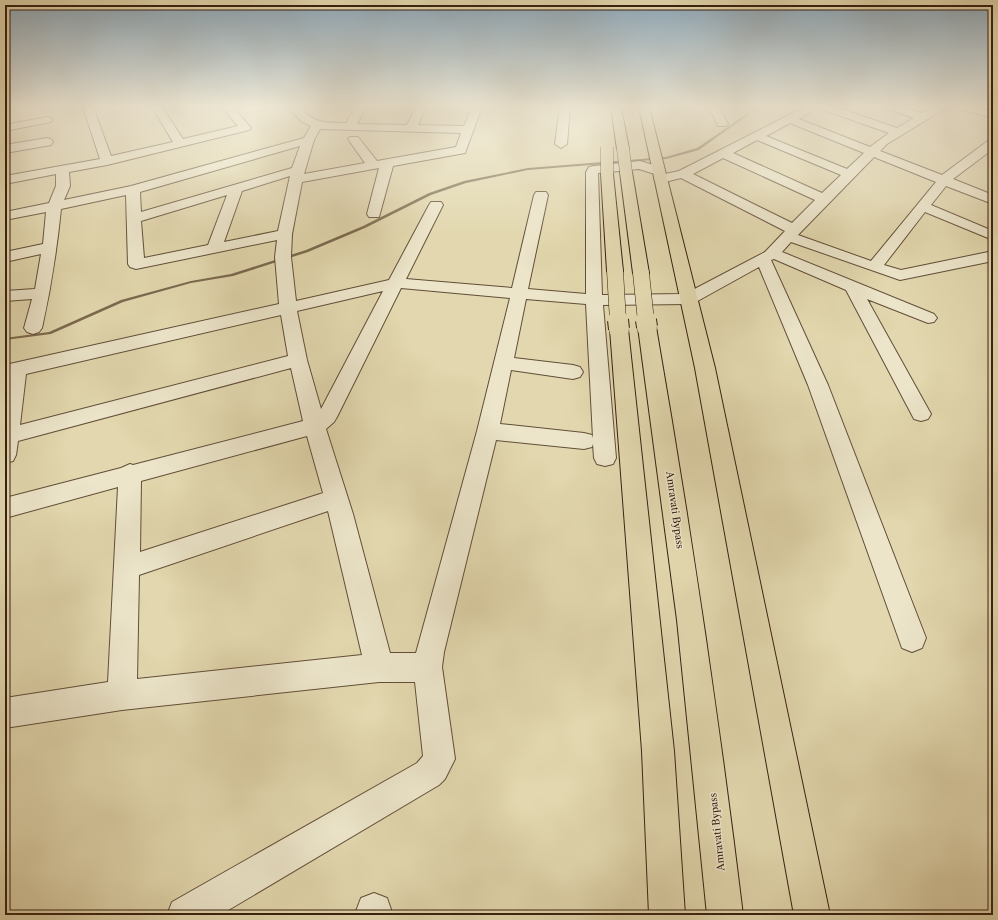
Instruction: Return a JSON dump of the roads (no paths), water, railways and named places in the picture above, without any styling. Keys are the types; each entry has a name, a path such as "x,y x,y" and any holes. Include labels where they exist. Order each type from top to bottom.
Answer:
{"main road":[{"path":"607,150 607,174 619,329 658,751 667,915"},
{"name":"Amravati Bypass","path":"623,150 647,326 665,439 712,784 725,915"},
{"path":"657,150 663,168 688,299 705,368 812,915"}],"street":[{"path":"103,150 107,161"},
{"path":"5,180 107,161 152,150"},
{"path":"5,216 133,190 273,150"},
{"path":"305,150 297,174 285,234 283,263 288,307 298,360 314,426 336,499 379,668"},
{"path":"362,150 374,166"},
{"path":"134,219 236,189 297,174 374,166 461,150"},
{"path":"605,458 594,300 592,172 594,170 636,165 663,168 724,154 731,150"},
{"path":"791,150 849,174"},
{"path":"868,150 993,200"},
{"path":"874,267 944,180 987,150"},
{"path":"298,360 6,446 11,371 397,283 519,295 594,300 688,299 768,256 849,174 873,152"},
{"path":"724,154 824,199"},
{"path":"374,214 387,163"},
{"path":"663,168 791,233 900,276 993,256"},
{"path":"33,328 42,293 50,247 54,207 63,186 62,170"},
{"path":"214,248 236,189"},
{"path":"133,190 137,280"},
{"path":"185,915 428,774 434,768 439,759 428,667 430,652 488,431 541,195"},
{"path":"5,508 130,473 314,426 327,417 436,205"},
{"path":"923,206 993,236"},
{"path":"136,264 285,234"},
{"path":"5,257 50,247"},
{"path":"768,256 852,286 928,318"},
{"path":"768,256 818,385 912,638"},
{"path":"852,286 921,414"},
{"path":"5,296 42,293"},
{"path":"503,363 573,372"},
{"path":"488,431 584,441"},
{"path":"122,695 130,473"},
{"path":"126,568 336,499"},
{"path":"5,713 122,695 379,668 428,667"}],"waterway":[{"path":"5,339 50,333 122,301 191,282 232,275 307,251 364,227 430,194 465,182 528,169 666,158 695,150"}]}
